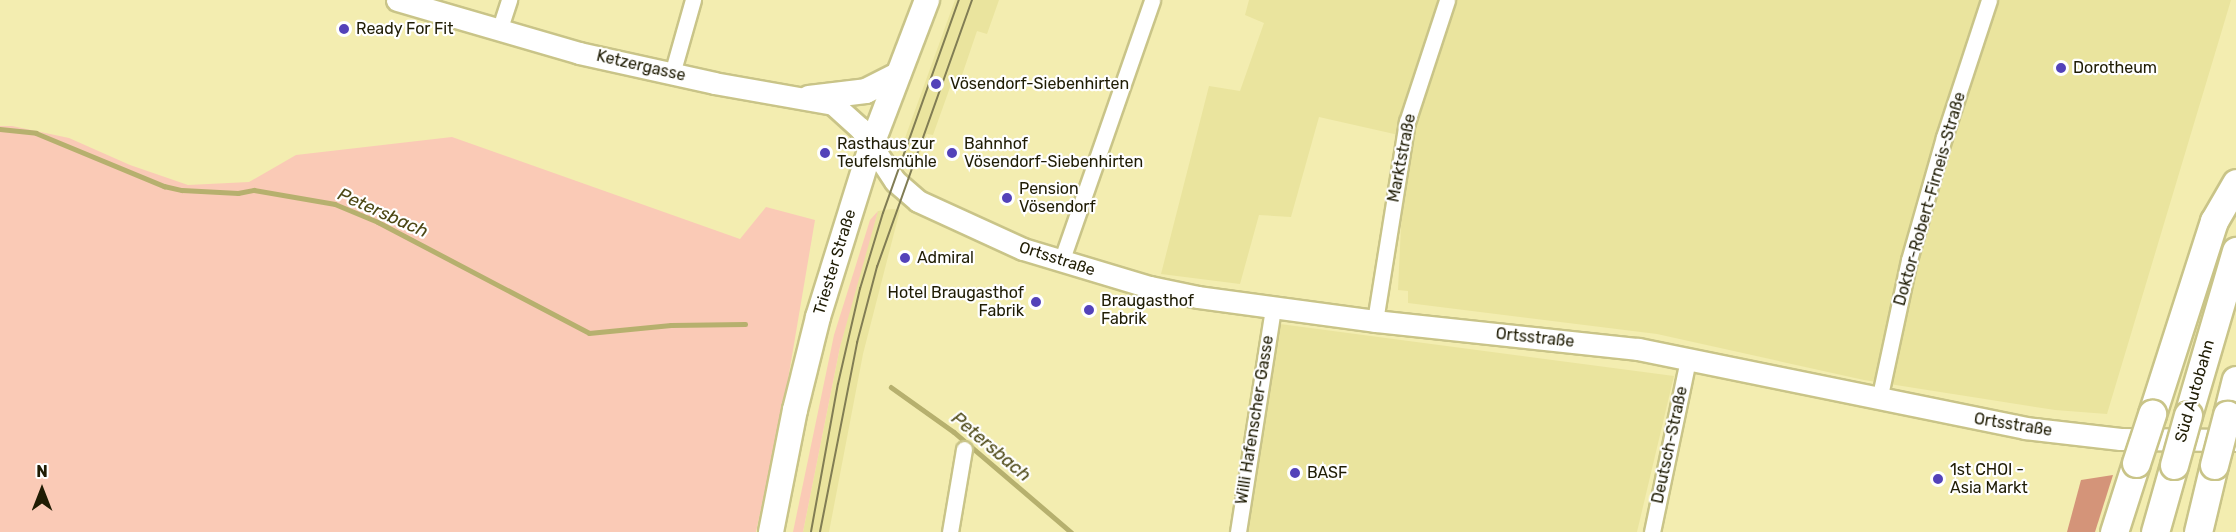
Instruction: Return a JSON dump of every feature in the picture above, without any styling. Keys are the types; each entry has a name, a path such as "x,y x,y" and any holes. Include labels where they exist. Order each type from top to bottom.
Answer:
{"highway":[{"path":"2114,532 2214,221 2236,183"},
{"name":"Süd Autobahn","path":"2155,532 2236,251"},
{"path":"2198,532 2236,380"}],"main road":[{"name":"Ketzergasse","path":"397,0 499,32 672,74 833,104 860,128 872,144"},
{"name":"Triester Straße","path":"771,532 809,350 872,144 927,0"},
{"path":"809,98 866,91 898,75"},
{"name":"Ortsstraße","path":"872,144 895,181 918,201 991,236 1061,262 1174,292 1375,321 1638,349 1968,418 2081,436 2120,439 2236,440"}],"street":[{"path":"499,32 509,0"},
{"path":"672,74 693,0"},
{"path":"1061,262 1152,0"},
{"name":"Marktstraße","path":"1375,321 1407,122 1448,0"},
{"name":"Doktor-Robert-Firneis-Straße","path":"1879,400 1909,260 1944,137 1989,0"},
{"name":"Willi Hafenscher-Gasse","path":"1238,532 1273,308"},
{"name":"Deutsch-Straße","path":"1652,532 1688,359"},
{"path":"950,532 964,449"}],"shaded area":[{"path":"955,0 999,0 987,34 977,31 960,81 953,79 933,135 927,134 915,167 901,149"},
{"path":"1249,0 2231,0 2107,414 2055,410 1864,380 1657,334 1408,303 1408,291 1398,290 1401,226 1412,138 1319,117 1291,217 1259,215 1240,284 1161,274 1209,86 1240,91 1264,23 1245,15"},
{"path":"0,126 12,126 69,138 130,165 188,185 249,182 296,155 452,137 740,239 766,207 815,220 783,409 756,532 0,532"},
{"path":"900,210 863,354 829,532 803,532 840,347 859,272 878,211"},
{"path":"878,211 840,347 803,532 793,532 834,335 870,220"},
{"path":"1280,324 1674,376 1637,532 1246,532"},
{"path":"2113,475 2095,532 2067,532 2081,480"}],"waterway":[{"name":"Petersbach","path":"0,129 36,133 164,186 182,190 238,193 254,190 335,204 378,222 589,333 671,325 745,324"},
{"name":"Petersbach","path":"891,387 954,432 1071,532"}],"tram line":[{"path":"811,532 838,384 860,289 883,213 959,0"},
{"path":"820,532 857,343 877,267 972,0"}],"place":[{"name":"Ready For Fit","path":"344,29"},
{"name":"Dorotheum","path":"2061,68"},
{"name":"Vösendorf-Siebenhirten","path":"936,84"},
{"name":"Rasthaus zur Teufelsmühle","path":"825,153"},
{"name":"Bahnhof Vösendorf-Siebenhirten","path":"952,153"},
{"name":"Pension Vösendorf","path":"1007,198"},
{"name":"Admiral","path":"905,258"},
{"name":"Hotel Braugasthof Fabrik","path":"1036,302"},
{"name":"Braugasthof Fabrik","path":"1089,310"},
{"name":"BASF","path":"1295,473"},
{"name":"1st CHOI - Asia Markt","path":"1938,479"}]}
